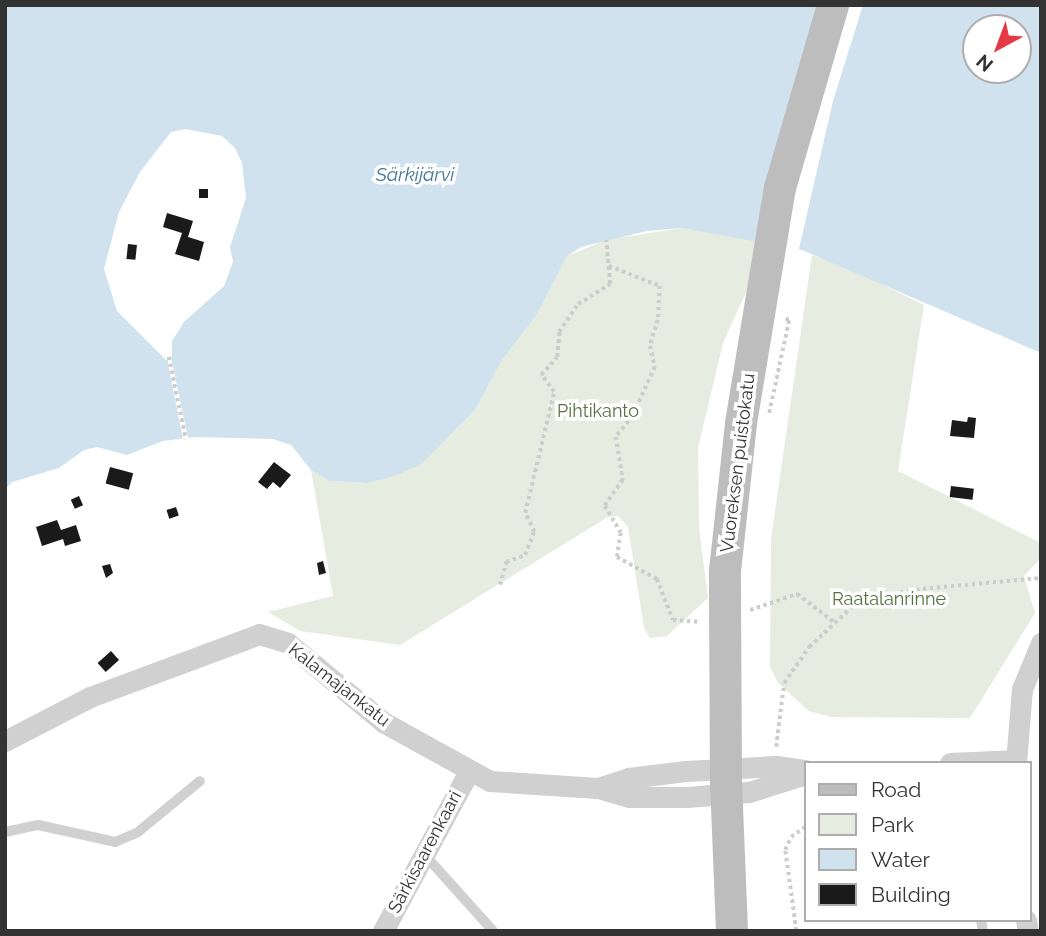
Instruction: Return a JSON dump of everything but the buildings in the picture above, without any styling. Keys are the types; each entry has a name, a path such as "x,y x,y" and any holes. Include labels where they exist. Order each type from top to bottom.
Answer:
{"main road":[{"name":"Vuoreksen puistokatu","path":"732,931 726,782 736,617 725,571 741,423 780,188 833,5"}],"street":[{"name":"Kalamajankatu","path":"5,741 90,697 259,634 288,643 383,722 468,773 523,786 598,788 629,796 726,782"},
{"path":"1015,761 1022,689 1041,643"},
{"path":"726,782 776,766 804,772"},
{"path":"726,782 804,772"},
{"name":"Särkisaarenkaari","path":"383,931 468,773"}],"lane":[{"path":"5,832 38,825 115,842 138,832 200,781"},
{"path":"424,855 493,931"}],"path":[{"path":"500,585 506,562 525,555 534,532 525,513 554,392 541,375 557,357 559,332 578,304 610,284 606,240"},
{"path":"608,266 660,286 658,320 650,346 655,367 633,416 616,437 623,480 606,506 621,533 617,557 657,579 673,620 736,617 797,594 834,622"},
{"path":"169,357 186,439"},
{"path":"776,766 778,710 784,683 799,657 834,622 864,601 909,590 1041,578"},
{"path":"796,931 785,850 791,837 804,827"}],"green space":[{"name":"Pihtikanto","path":"682,228 757,239 747,290 723,343 698,448 699,528 708,598 667,636 650,638 644,628 628,527 618,516 608,517 400,645 300,631 268,612 333,596 311,470 329,481 367,483 420,464 475,410 502,360 536,316 567,256 606,240"},
{"name":"Raatalanrinne","path":"812,255 842,265 924,305 898,471 1041,543 1041,558 1024,576 1035,613 970,718 831,717 809,711 778,683 770,667 771,539"}],"water":[{"name":"Särkijärvi","path":"5,5 1041,5 1041,353 802,250 682,228 647,231 581,247 567,256 536,316 502,360 475,410 420,465 394,476 367,483 329,481 311,470 291,445 273,439 196,437 163,441 127,455 97,447 84,450 59,468 12,482 5,489","holes":["185,129 222,136 235,148 242,163 246,198 230,247 233,262 224,286 184,322 172,341 172,356 166,360 117,311 104,269 119,212 140,172 171,132"]}],"pier":[{"path":"821,5 863,5 833,101 798,253 759,243"},
{"path":"171,357 188,438 183,439 167,358"}]}
